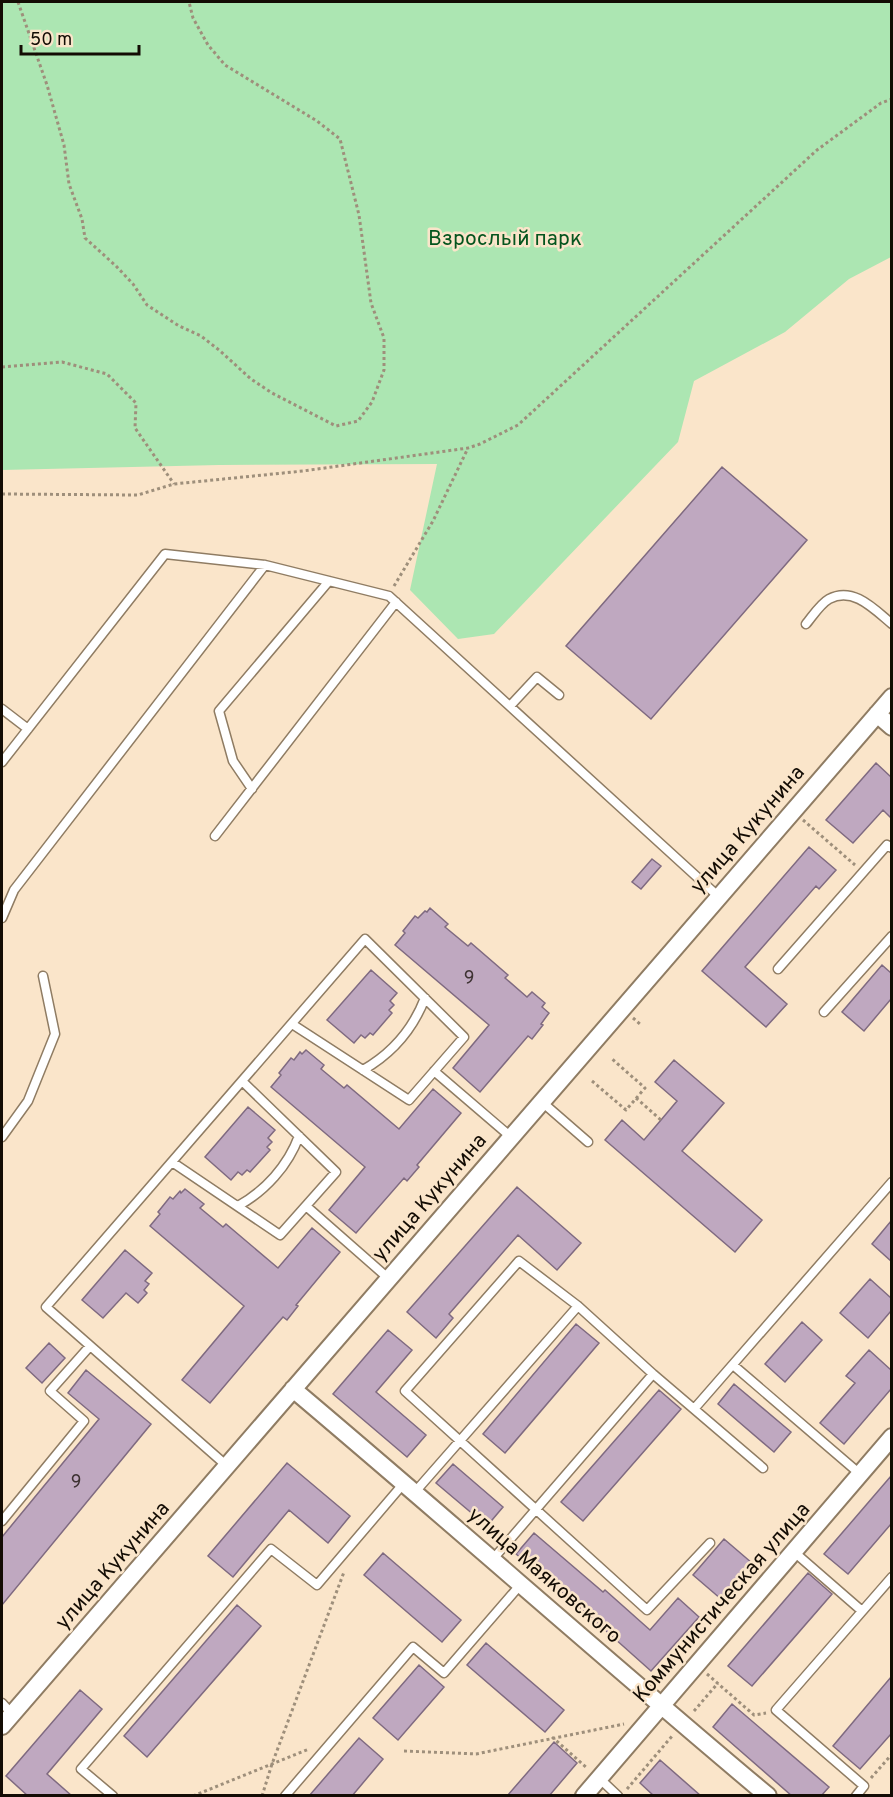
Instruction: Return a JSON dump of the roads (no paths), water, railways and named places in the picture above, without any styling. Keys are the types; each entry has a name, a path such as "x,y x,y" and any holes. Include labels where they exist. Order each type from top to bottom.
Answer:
{"street":[{"name":"улица Кукунина","path":"5,1715 227,1466 891,697"},
{"path":"877,714 891,727"},
{"name":"улица Маяковского","path":"293,1389 522,1584 656,1712 682,1724 768,1796"},
{"name":"Коммунистическая улица","path":"584,1796 891,1437"}],"lane":[{"path":"2,762 165,554 265,565 389,596 719,897"},
{"path":"2,918 14,890 265,565"},
{"path":"252,789 233,761 219,711 329,581"},
{"path":"806,624 827,600 840,596 857,597 891,624"},
{"path":"215,836 396,602"},
{"path":"510,706 537,677 559,695"},
{"path":"2,709 28,729"},
{"path":"778,969 887,845 891,849"},
{"path":"824,1012 891,936"},
{"path":"227,1466 46,1307 365,939 464,1037 409,1100 292,1024"},
{"path":"2,1137 28,1101 55,1034 42,976"},
{"path":"363,1070 382,1059 417,1019 425,998"},
{"path":"434,1071 511,1137"},
{"path":"172,1162 280,1235 336,1172 242,1081"},
{"path":"542,1102 588,1142"},
{"path":"238,1206 257,1196 292,1156 299,1136"},
{"path":"694,1409 891,1182"},
{"path":"306,1206 388,1278"},
{"path":"710,1543 646,1610 405,1391 519,1261 578,1306 763,1468"},
{"path":"113,1796 81,1769 272,1549 317,1585 409,1488 460,1441 578,1306"},
{"path":"2,1521 84,1421 50,1391 90,1346"},
{"path":"733,1365 860,1474"},
{"path":"493,1559 653,1374"},
{"path":"793,1551 862,1611"},
{"path":"855,1796 864,1786 776,1710 891,1577"},
{"path":"285,1796 413,1647 444,1673 522,1584"},
{"path":"599,1778 620,1796"}],"park label":[{"name":"Взрослый парк","path":"505,238"}]}
